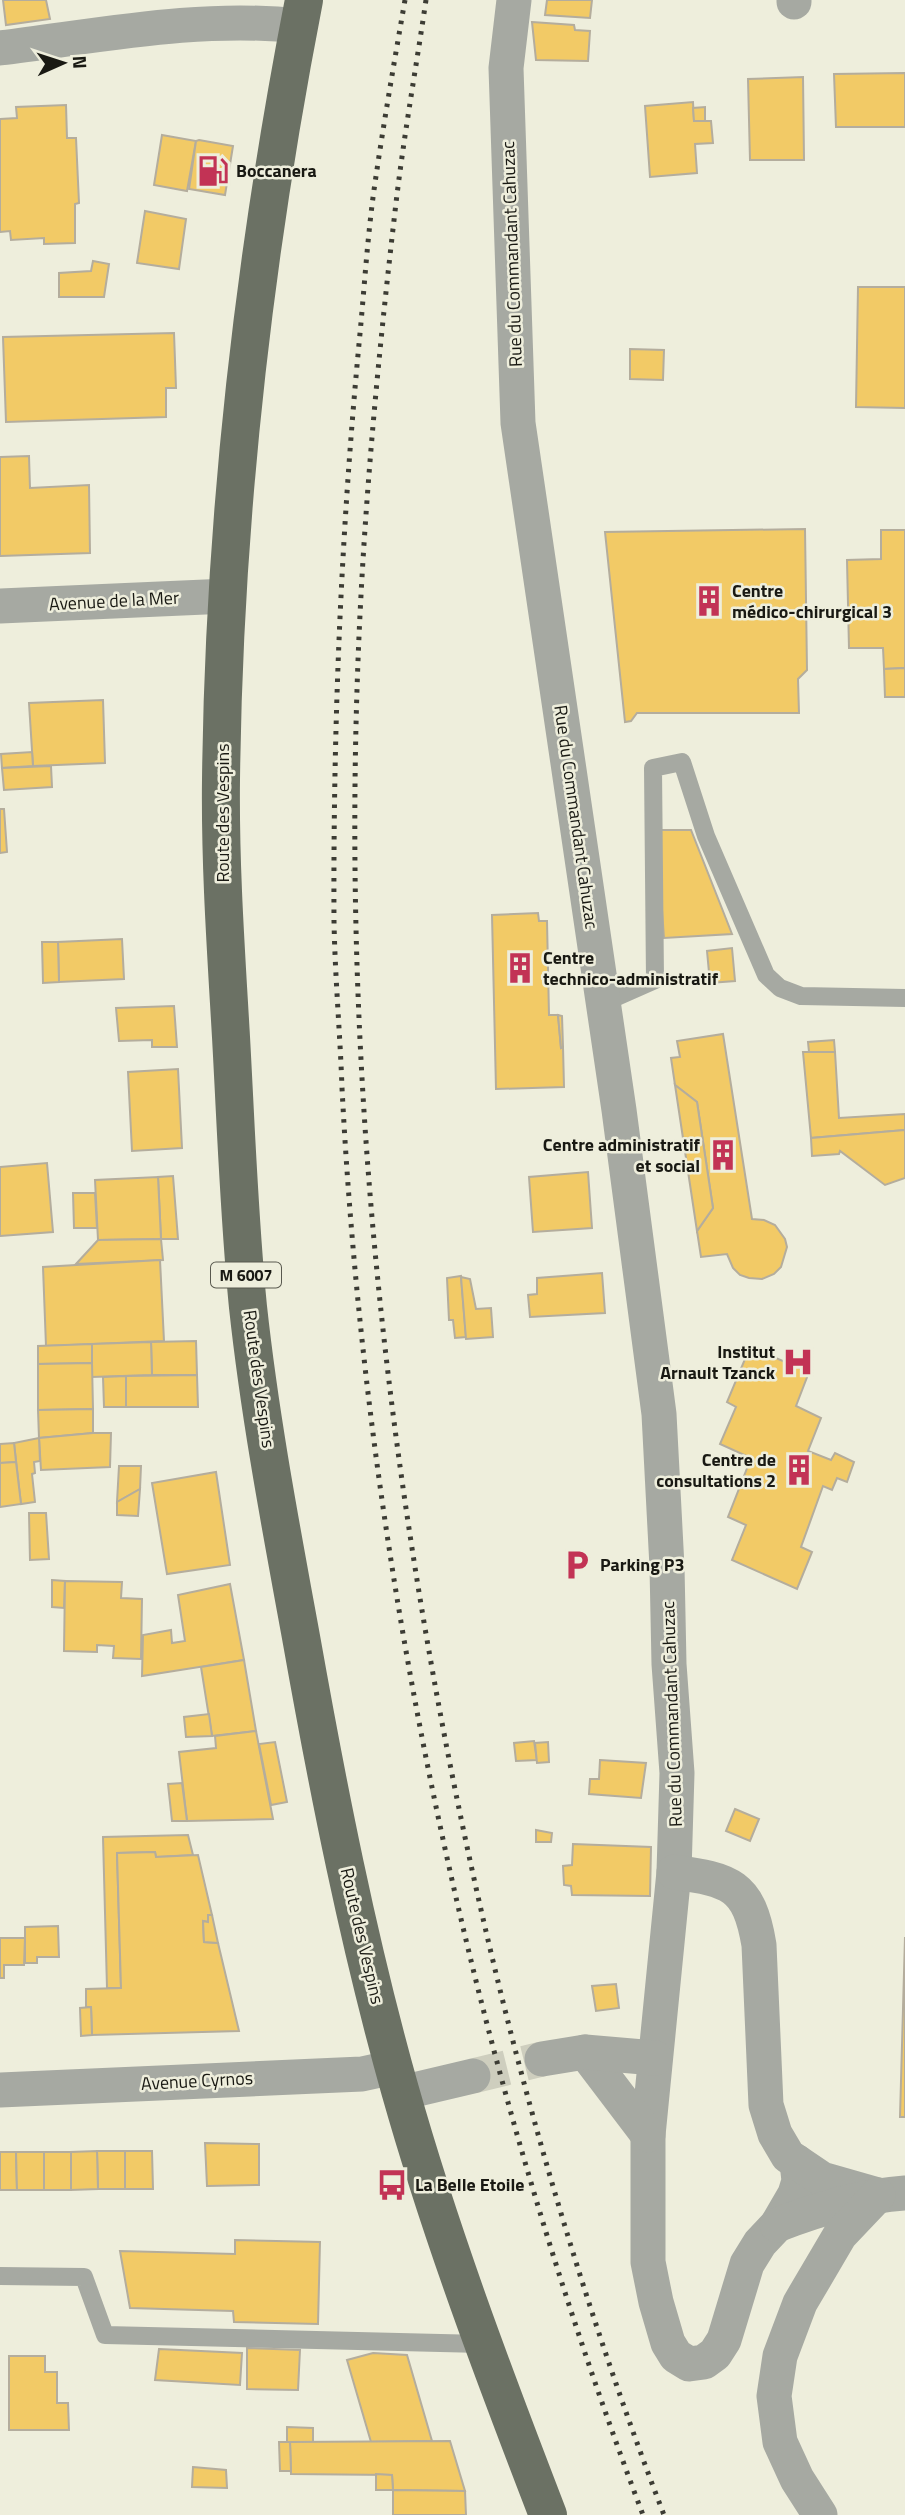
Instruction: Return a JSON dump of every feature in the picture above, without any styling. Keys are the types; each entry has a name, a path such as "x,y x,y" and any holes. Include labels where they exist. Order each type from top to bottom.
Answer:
{"main road":[{"name":"Route des Vespins","path":"302,13 260,261 242,420 228,596 221,779 222,871 239,1181 249,1309 272,1475 348,1880 398,2080 482,2344 548,2515"}],"street":[{"name":"Rue du Commandant Cahuzac","path":"514,0 506,68 518,423 603,1003 659,1414 667,1567 668,1664 677,1773 674,1872 648,2135 648,2262 665,2333 676,2356 689,2364 704,2362 715,2354 724,2340 747,2264 760,2242 777,2225"},
{"path":"0,48 302,13"},
{"name":"Avenue de la Mer","path":"0,606 228,596"},
{"path":"674,1872 728,1883 745,1899 755,1922 759,1945 766,2105 775,2134 792,2159 799,2181 795,2194 777,2225"},
{"path":"585,2052 648,2135"},
{"path":"542,2059 585,2052 655,2058"},
{"name":"Avenue Cyrnos","path":"0,2090 362,2074 398,2080 473,2076"},
{"path":"792,2159 822,2179 892,2194"},
{"path":"777,2225 819,2210 892,2194"},
{"path":"820,2515 797,2479 780,2442 774,2396 780,2356 800,2303 840,2235 892,2194"}],"lane":[{"path":"603,1003 655,979 653,768 682,762 706,836 766,975 779,988 801,996 905,998"},
{"path":"0,2276 85,2277 105,2335 482,2344"}],"building":[{"path":"3,0 46,0 50,19 6,25"},
{"path":"547,0 592,0 590,18 545,15"},
{"path":"532,22 574,25 575,30 590,31 588,61 536,60"},
{"path":"905,73 905,127 836,127 834,74"},
{"path":"803,77 804,160 750,160 748,79"},
{"path":"693,102 694,121 711,121 713,143 695,144 697,173 650,177 645,106"},
{"path":"66,105 67,138 76,138 79,203 75,204 75,243 44,244 44,238 11,240 10,231 0,232 0,119 17,118 16,107"},
{"path":"705,107 705,121 694,121 693,108"},
{"path":"162,135 196,141 187,191 154,185"},
{"path":"196,141 233,146 225,195 189,189"},
{"path":"145,211 186,219 179,269 137,263"},
{"path":"93,261 109,264 104,297 59,297 59,273 91,271"},
{"path":"858,287 905,287 905,408 856,407"},
{"path":"174,333 176,388 166,388 166,417 6,422 3,337"},
{"path":"630,349 664,350 663,380 630,379"},
{"path":"29,456 30,488 89,485 90,553 0,556 0,457"},
{"name":"Centre médico-chirurgical 3","path":"805,529 807,670 798,679 799,713 637,713 631,721 625,722 605,532"},
{"path":"881,530 905,530 905,668 884,669 883,648 849,648 847,560 881,559"},
{"path":"905,668 905,697 885,697 884,669"},
{"path":"103,700 105,763 33,766 29,703"},
{"path":"32,752 33,766 2,768 1,754"},
{"path":"51,766 52,787 4,790 2,768"},
{"path":"0,809 4,809 7,852 0,853"},
{"path":"661,830 691,830 732,934 664,938 659,868"},
{"name":"Centre technico-administratif","path":"538,913 539,921 547,921 549,1015 558,1015 561,1048 563,1047 564,1087 496,1089 492,915"},
{"path":"122,939 124,979 59,982 58,942"},
{"path":"42,942 58,942 59,982 43,983"},
{"path":"732,948 735,981 710,983 707,951"},
{"path":"174,1006 177,1047 152,1047 152,1040 119,1041 116,1008"},
{"path":"558,1015 562,1016 561,1048"},
{"name":"Centre administratif et social","path":"723,1034 752,1219 775,1225 787,1247 781,1267 774,1274 762,1279 740,1275 733,1268 727,1254 701,1257 697,1231 713,1208 697,1102 675,1085 671,1058 680,1057 677,1041"},
{"path":"834,1040 835,1052 809,1052 808,1042"},
{"path":"803,1052 835,1052 839,1118 905,1114 905,1130 811,1138"},
{"path":"178,1069 182,1148 132,1151 128,1072"},
{"path":"675,1085 697,1102 713,1208 697,1231"},
{"path":"905,1130 905,1178 885,1185 840,1151 839,1154 812,1156 811,1138"},
{"path":"47,1163 53,1232 0,1236 0,1167"},
{"path":"588,1172 592,1228 533,1232 529,1177"},
{"path":"173,1176 178,1239 161,1239 158,1177"},
{"path":"158,1177 161,1239 98,1240 95,1180"},
{"path":"73,1193 95,1193 97,1228 74,1228"},
{"path":"161,1239 163,1260 76,1264 98,1240"},
{"path":"160,1260 164,1341 46,1346 43,1267"},
{"path":"602,1273 605,1313 530,1317 528,1295 537,1294 537,1278"},
{"path":"461,1276 466,1337 455,1338 453,1320 449,1320 447,1278"},
{"path":"461,1277 470,1279 476,1309 491,1308 493,1337 466,1339"},
{"path":"196,1341 197,1375 152,1375 151,1342"},
{"path":"151,1342 152,1375 92,1377 92,1344"},
{"path":"92,1344 92,1363 38,1364 38,1346"},
{"name":"Centre de consultations 2","path":"750,1347 809,1372 796,1406 821,1418 808,1451 831,1460 835,1453 854,1462 847,1482 837,1478 832,1490 823,1486 801,1547 812,1552 797,1589 732,1560 746,1525 728,1517 751,1458 720,1444 736,1407 727,1402"},
{"path":"92,1363 93,1409 38,1410 38,1364"},
{"path":"197,1375 198,1407 126,1407 126,1376"},
{"path":"126,1376 126,1407 104,1407 103,1377"},
{"path":"93,1409 93,1433 39,1438 38,1410"},
{"path":"111,1433 110,1467 41,1470 39,1438"},
{"path":"39,1438 40,1461 34,1462 35,1473 32,1474 35,1502 21,1504 14,1443"},
{"path":"14,1443 16,1462 0,1463 0,1444"},
{"path":"16,1462 21,1504 0,1507 0,1463"},
{"path":"119,1466 141,1466 140,1489 117,1502"},
{"path":"216,1472 230,1565 167,1574 152,1483"},
{"path":"140,1489 138,1516 117,1515 117,1502"},
{"path":"29,1513 46,1513 49,1559 30,1560"},
{"path":"52,1580 65,1581 64,1608 52,1607"},
{"path":"65,1581 122,1582 121,1598 142,1599 141,1659 113,1658 114,1646 97,1645 97,1652 64,1651"},
{"path":"230,1584 244,1660 142,1676 143,1635 171,1630 172,1643 185,1641 178,1595"},
{"path":"244,1660 256,1731 212,1736 201,1667"},
{"path":"209,1714 212,1736 186,1737 184,1717"},
{"path":"256,1731 273,1819 187,1821 179,1752 216,1748 215,1736"},
{"path":"534,1741 537,1760 516,1761 514,1743"},
{"path":"275,1742 287,1802 271,1805 259,1744"},
{"path":"548,1742 549,1762 537,1763 535,1743"},
{"path":"600,1760 646,1763 641,1798 589,1794 590,1779 599,1779"},
{"path":"182,1783 187,1821 172,1821 168,1784"},
{"path":"735,1809 759,1819 750,1841 726,1831"},
{"path":"536,1830 552,1833 551,1842 536,1842"},
{"path":"188,1835 193,1855 156,1857 155,1852 117,1853 121,1988 107,1988 103,1837"},
{"path":"573,1844 651,1847 650,1896 572,1895 571,1886 564,1885 563,1866 572,1865"},
{"path":"155,1852 156,1857 198,1855 212,1915 208,1915 208,1922 203,1921 204,1942 218,1943 239,2031 92,2035 91,2007 86,2007 86,1989 121,1988 117,1853"},
{"path":"208,1915 212,1915 218,1943 204,1942 203,1921 208,1922"},
{"path":"58,1926 59,1957 37,1957 37,1963 25,1963 25,1927"},
{"path":"905,1937 905,2117 900,2117"},
{"path":"0,1938 25,1938 24,1965 4,1965 4,1978 0,1978"},
{"path":"616,1984 619,2008 596,2011 592,1986"},
{"path":"91,2007 92,2035 81,2036 80,2008"},
{"path":"205,2143 259,2144 259,2185 207,2186"},
{"path":"97,2151 125,2151 125,2189 98,2189"},
{"path":"97,2151 98,2189 71,2190 71,2152"},
{"path":"125,2151 152,2151 153,2189 125,2189"},
{"path":"0,2152 16,2152 17,2190 0,2190"},
{"path":"16,2152 44,2152 44,2190 17,2190"},
{"path":"44,2152 71,2152 71,2190 44,2190"},
{"path":"235,2240 320,2242 318,2324 234,2322 233,2311 130,2308 120,2251 235,2254"},
{"path":"247,2348 300,2350 298,2390 247,2389"},
{"path":"159,2349 242,2353 240,2385 155,2380"},
{"path":"373,2353 407,2355 432,2441 371,2442 347,2360"},
{"path":"9,2356 45,2356 45,2372 57,2372 57,2403 68,2403 69,2430 9,2430"},
{"path":"287,2427 313,2428 313,2442 287,2442"},
{"path":"450,2441 465,2491 393,2490 392,2475 291,2474 290,2442"},
{"path":"279,2442 290,2442 291,2471 280,2471"},
{"path":"193,2467 226,2470 227,2488 192,2487"},
{"path":"376,2474 392,2475 393,2490 376,2490"},
{"path":"393,2490 465,2491 466,2515 393,2515"}],"tunnel":[{"path":"473,2076 542,2059"}],"railway":[{"path":"405,0 369,228 347,488 339,632 335,776 335,963 355,1270 375,1452 403,1633 437,1813 479,1992 527,2169 582,2343 643,2515"},
{"path":"426,0 399,178 383,325 371,446 357,690 356,947 362,1075 383,1331 418,1585 440,1712 482,1916 563,2219 594,2318 664,2515"}],"place":[{"name":"Boccanera","path":"213,171"},
{"name":"Centre médico-chirurgical 3","path":"709,601"},
{"name":"Centre technico-administratif","path":"520,968"},
{"name":"Centre administratif et social","path":"723,1155"},
{"name":"Institut Arnault Tzanck","path":"798,1362"},
{"name":"Centre de consultations 2","path":"799,1470"},
{"name":"Parking P3","path":"577,1565"},
{"name":"La Belle Etoile","path":"392,2185"}]}
